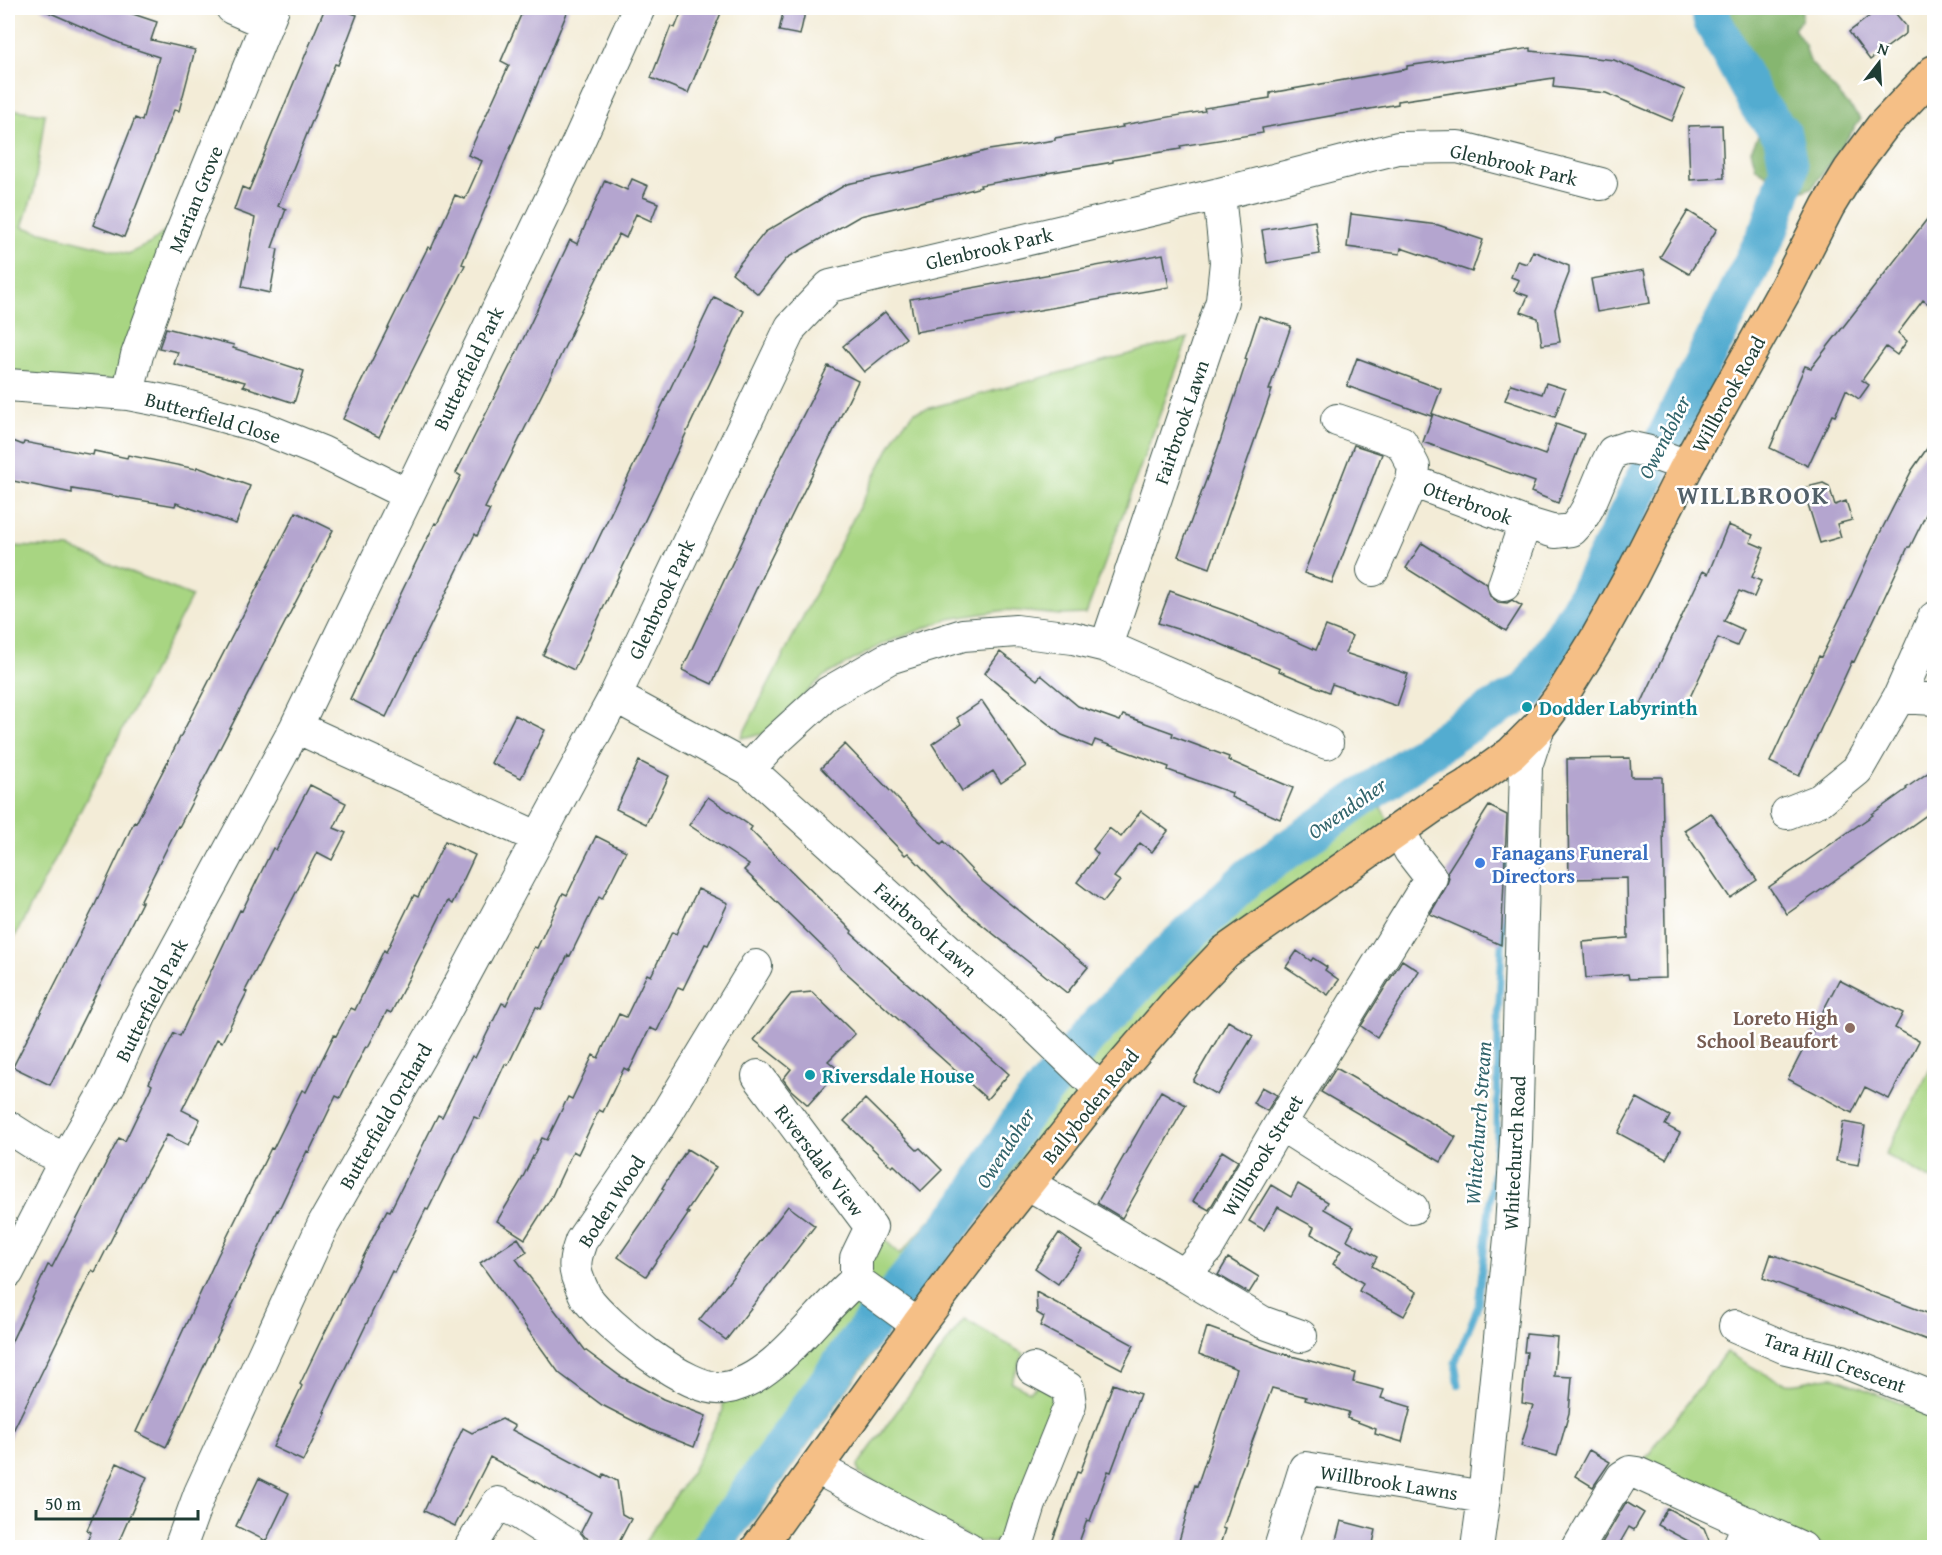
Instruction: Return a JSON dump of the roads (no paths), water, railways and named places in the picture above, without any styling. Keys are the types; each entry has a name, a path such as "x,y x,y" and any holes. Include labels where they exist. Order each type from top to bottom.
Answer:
{"main road":[{"name":"Willbrook Road","path":"1504,759 1539,726 1596,640 1667,459 1786,288 1828,206 1850,170 1882,127 1935,72"},
{"name":"Ballyboden Road","path":"758,1548 815,1467 886,1302 1027,1183 1101,1090 1180,999 1226,952 1504,759"}],"street":[{"path":"232,8 270,15"},
{"name":"Butterfield Park","path":"8,1272 66,1159 111,1083 140,1016 296,727 576,147 639,8"},
{"name":"Marian Grove","path":"128,394 137,355 157,296 270,15"},
{"name":"Glenbrook Park","path":"615,696 791,327 830,286 1219,195 1398,148 1458,147 1601,184"},
{"name":"Fairbrook Lawn","path":"1106,646 1222,301 1226,262 1219,195"},
{"name":"Butterfield Close","path":"8,385 128,394 175,403 255,425 322,452 407,494"},
{"name":"Otterbrook","path":"1337,420 1401,442 1414,467 1412,481 1373,570"},
{"name":"Otterbrook","path":"1412,481 1555,532 1572,530 1584,518 1603,469 1613,452 1628,447 1667,459"},
{"name":"Otterbrook","path":"1504,585 1525,523"},
{"path":"1787,813 1821,800 1857,770 1899,697 1935,618"},
{"path":"749,769 772,744 828,693 889,658 963,635 1016,631 1073,638 1106,646 1327,743"},
{"name":"Fairbrook Lawn","path":"615,696 749,769 965,965 1017,1009 1101,1090"},
{"name":"Butterfield Orchard","path":"180,1548 200,1493 323,1225 442,1017 615,696"},
{"path":"1899,697 1935,699"},
{"name":"Whitechurch Road","path":"1477,1548 1510,1238 1515,1162 1526,766 1539,726"},
{"path":"296,727 539,838"},
{"path":"1504,759 1523,810"},
{"name":"Willbrook Street","path":"1184,1275 1207,1249 1280,1124 1436,869 1410,850 1399,830"},
{"name":"Boden Wood","path":"756,966 656,1131 581,1241 574,1261 577,1275 586,1296 617,1329 652,1359 694,1382 723,1389 757,1377 811,1327 838,1295 886,1302"},
{"name":"Riversdale View","path":"758,1076 871,1227 856,1258 886,1302"},
{"path":"1280,1124 1412,1208"},
{"path":"8,1127 41,1148 66,1159"},
{"path":"1027,1183 1262,1322 1301,1336"},
{"name":"Tara Hill Crescent","path":"1735,1326 1786,1348 1842,1361 1935,1398"},
{"path":"1014,1548 1017,1546 1030,1504 1070,1405 1068,1388 1033,1369"},
{"path":"815,1467 968,1548"},
{"name":"Willbrook Lawns","path":"1280,1548 1305,1468 1484,1497"},
{"path":"1578,1548 1612,1491 1622,1477 1630,1472 1637,1473 1744,1535 1802,1548"},
{"path":"471,1548 498,1503 517,1512 569,1545"}],"waterway":[{"name":"Owendoher","path":"710,1548 853,1347 968,1204 1020,1120 1085,1040 1143,978 1250,876 1461,728 1528,690 1564,635 1588,594 1770,228 1789,170 1782,134 1759,106 1712,20 1711,8"},
{"name":"Whitechurch Stream","path":"1459,1385 1455,1363 1478,1306 1497,1137 1498,1019 1507,858"}],"place":[{"name":"Dodder Labyrinth","path":"1527,707"},
{"name":"Fanagans Funeral Directors","path":"1480,863"},
{"name":"Loreto High School Beaufort","path":"1850,1028"},
{"name":"Riversdale House","path":"810,1075"}],"district":[{"name":"WILLBROOK","path":"1753,494"}]}
